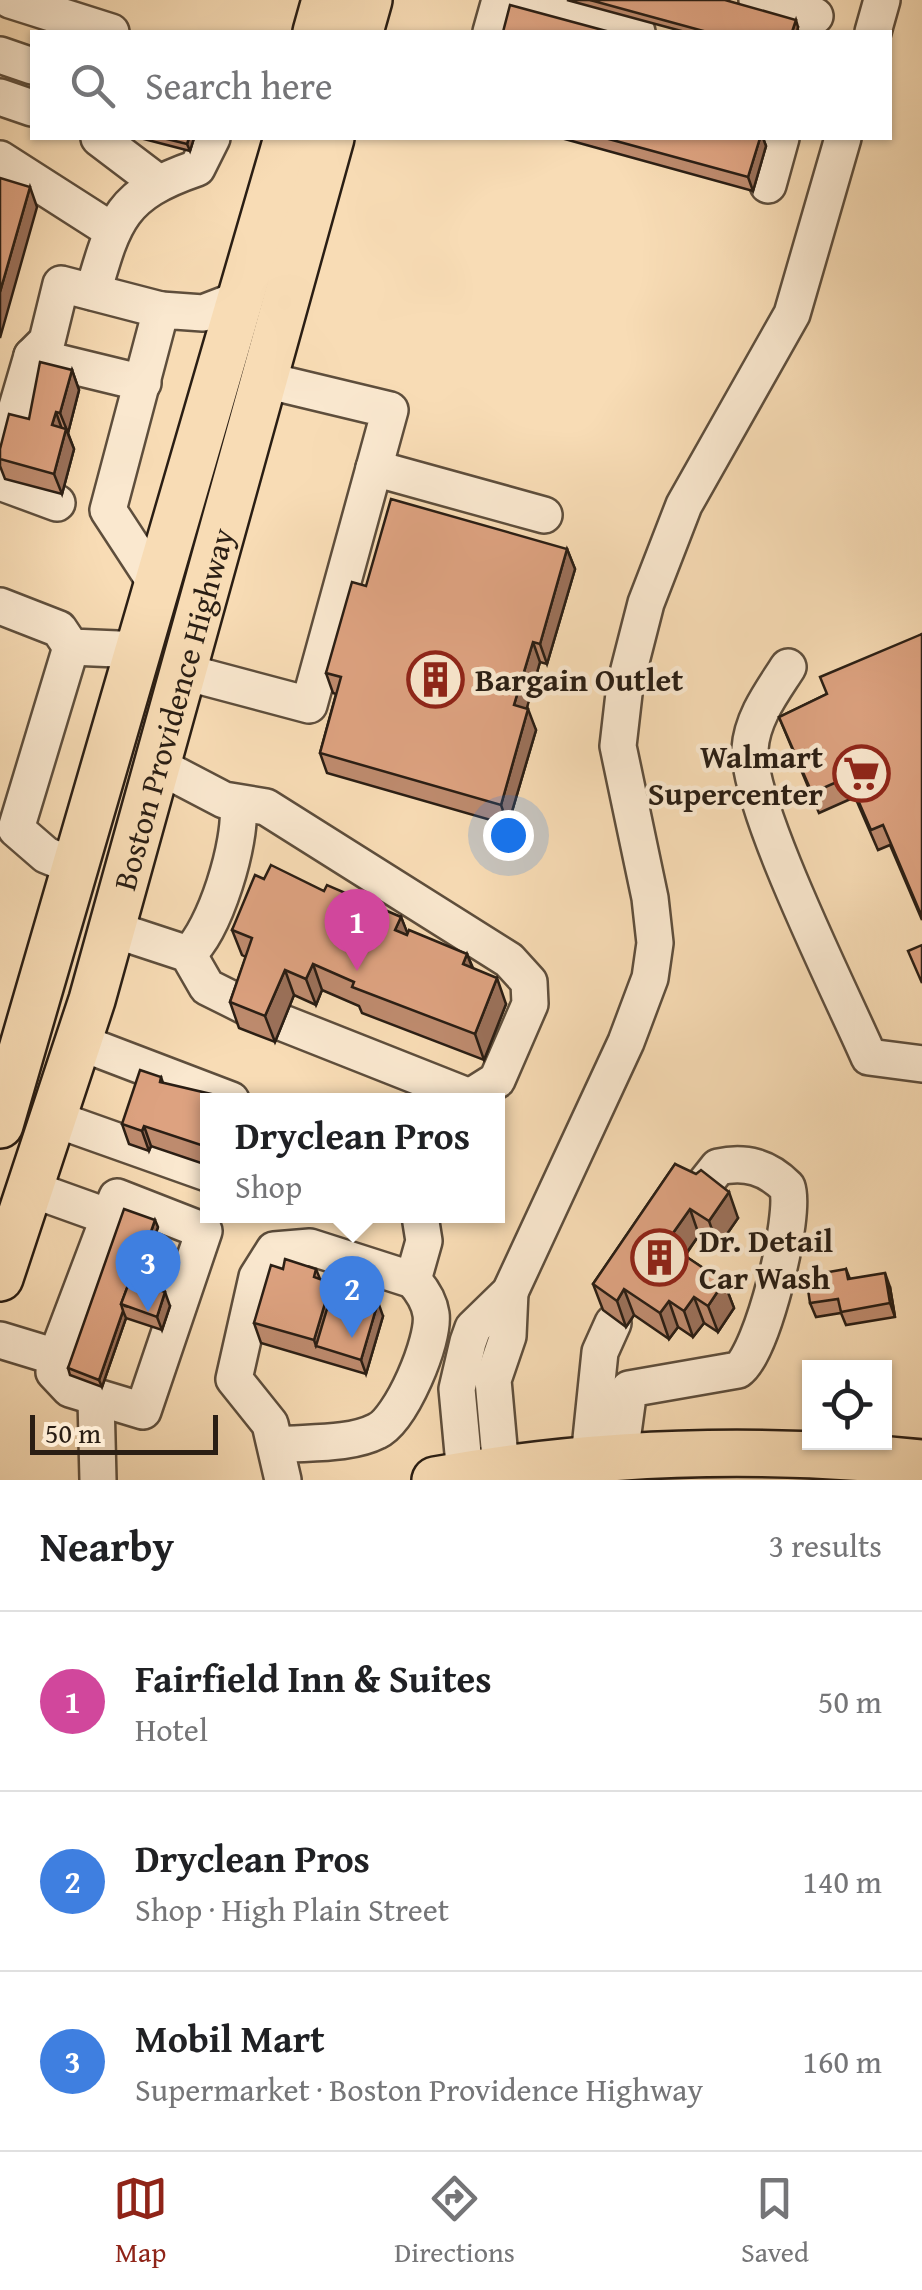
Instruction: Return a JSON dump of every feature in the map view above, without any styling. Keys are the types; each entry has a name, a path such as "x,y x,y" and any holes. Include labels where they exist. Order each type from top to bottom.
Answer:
{"main road":[{"path":"317,30 325,0"},
{"path":"361,30 369,0"},
{"name":"Boston Providence Highway","path":"0,1125 78,868 286,140"},
{"name":"Boston Providence Highway","path":"0,1278 79,1042 112,929 330,140"},
{"path":"458,1476 605,1457 748,1452 901,1468"}],"lane":[{"path":"10,0 105,30"},
{"path":"492,30 500,0"},
{"path":"520,0 630,30"},
{"path":"757,0 816,16"},
{"path":"873,30 882,0"},
{"path":"0,55 30,65"},
{"path":"0,97 30,107"},
{"path":"102,140 156,182"},
{"path":"93,292 111,230 156,182 197,168 211,140"},
{"path":"768,185 780,140"},
{"path":"458,1476 457,1409 463,1358 474,1328 510,1292 626,1042 650,978 654,943 650,898 618,746 625,684 652,582 684,506 784,331 801,288 842,140"},
{"path":"0,159 111,230"},
{"path":"0,465 32,356 46,341 61,284 161,310 203,314 242,298"},
{"path":"159,588 108,510 161,310"},
{"path":"32,356 143,382"},
{"path":"184,672 308,705 390,410 264,380"},
{"path":"374,468 544,515"},
{"path":"0,482 57,503"},
{"path":"0,606 59,629 71,647"},
{"path":"71,647 141,650"},
{"path":"71,647 8,826 46,855 78,868"},
{"path":"788,667 754,724 750,752 768,823 869,1057 922,1064"},
{"path":"159,766 238,806 266,807 510,960 529,982 530,1004 497,1080 476,1093"},
{"path":"188,954 206,932 237,837 238,806"},
{"path":"112,929 188,954 208,988 246,1007"},
{"path":"283,1023 460,1093"},
{"path":"79,1042 212,1093"},
{"path":"54,1119 200,1171"},
{"path":"605,1457 629,1389 738,1370 747,1364 758,1338 787,1230 791,1199 787,1187 770,1173 744,1163 718,1167 699,1191"},
{"path":"31,1189 109,1217"},
{"path":"116,1198 204,1231 143,1411 96,1399 59,1381 56,1358 116,1198"},
{"path":"413,1280 424,1241 421,1223"},
{"path":"275,1439 368,1435 389,1423 404,1400 432,1326 424,1292 413,1280 310,1247 274,1250 261,1266 235,1360 234,1379 275,1439 283,1480"},
{"path":"240,1392 277,1268 295,1263 321,1269 382,1289 409,1307 416,1328 413,1340 395,1389 380,1414 363,1424 275,1439"},
{"path":"605,1457 600,1352 613,1323"},
{"path":"0,1340 56,1358"},
{"path":"96,1399 98,1480"}],"building":[{"path":"590,0 725,0 796,20 793,30 700,30"},
{"path":"510,5 603,30 504,30"},
{"path":"612,140 759,140 748,177"},
{"path":"0,178 30,187 0,292"},
{"path":"40,362 72,370 60,413 56,412 52,425 66,429 54,474 0,459 9,414 29,419"},
{"name":"Bargain Outlet","path":"391,499 567,549 540,644 533,642 514,705 528,709 501,805 320,753 341,677 326,673 352,582 366,586"},
{"name":"Walmart Supercenter","path":"922,634 922,917 883,825 871,830 848,777 812,793 779,717 827,694 820,677"},
{"path":"271,865 324,891 327,885 401,917 395,930 407,935 409,930 467,954 463,964 497,978 475,1034 352,987 354,982 313,964 306,979 285,970 265,1016 230,1002 252,938 232,930 255,875 264,879"},
{"path":"922,945 922,983 908,951"},
{"path":"140,1070 161,1077 160,1082 207,1093 200,1093 200,1145 144,1126 142,1131 122,1124"},
{"path":"675,1164 696,1174 701,1170 729,1192 709,1221 690,1209 666,1243 724,1282 708,1306 694,1297 684,1311 669,1301 660,1313 624,1289 617,1301 593,1284"},
{"path":"124,1209 155,1220 134,1281 130,1280 121,1304 123,1311 99,1380 68,1368"},
{"path":"285,1259 316,1269 314,1277 331,1283 314,1340 254,1323 271,1265 283,1269"},
{"path":"846,1269 848,1279 885,1273 890,1303 841,1312 838,1299 810,1303 806,1276"},
{"path":"130,1280 165,1292 157,1317 121,1304"},
{"path":"333,1289 378,1302 361,1360 316,1346"}],"place":[{"name":"Bargain Outlet","path":"436,679"},
{"name":"Walmart Supercenter","path":"862,774"},
{"name":"Fairfield Inn & Suites","path":"357,971"},
{"name":"Dr. Detail Car Wash","path":"660,1258"},
{"name":"Mobil Mart","path":"148,1312"},
{"name":"Dryclean Pros","path":"352,1338"}]}
